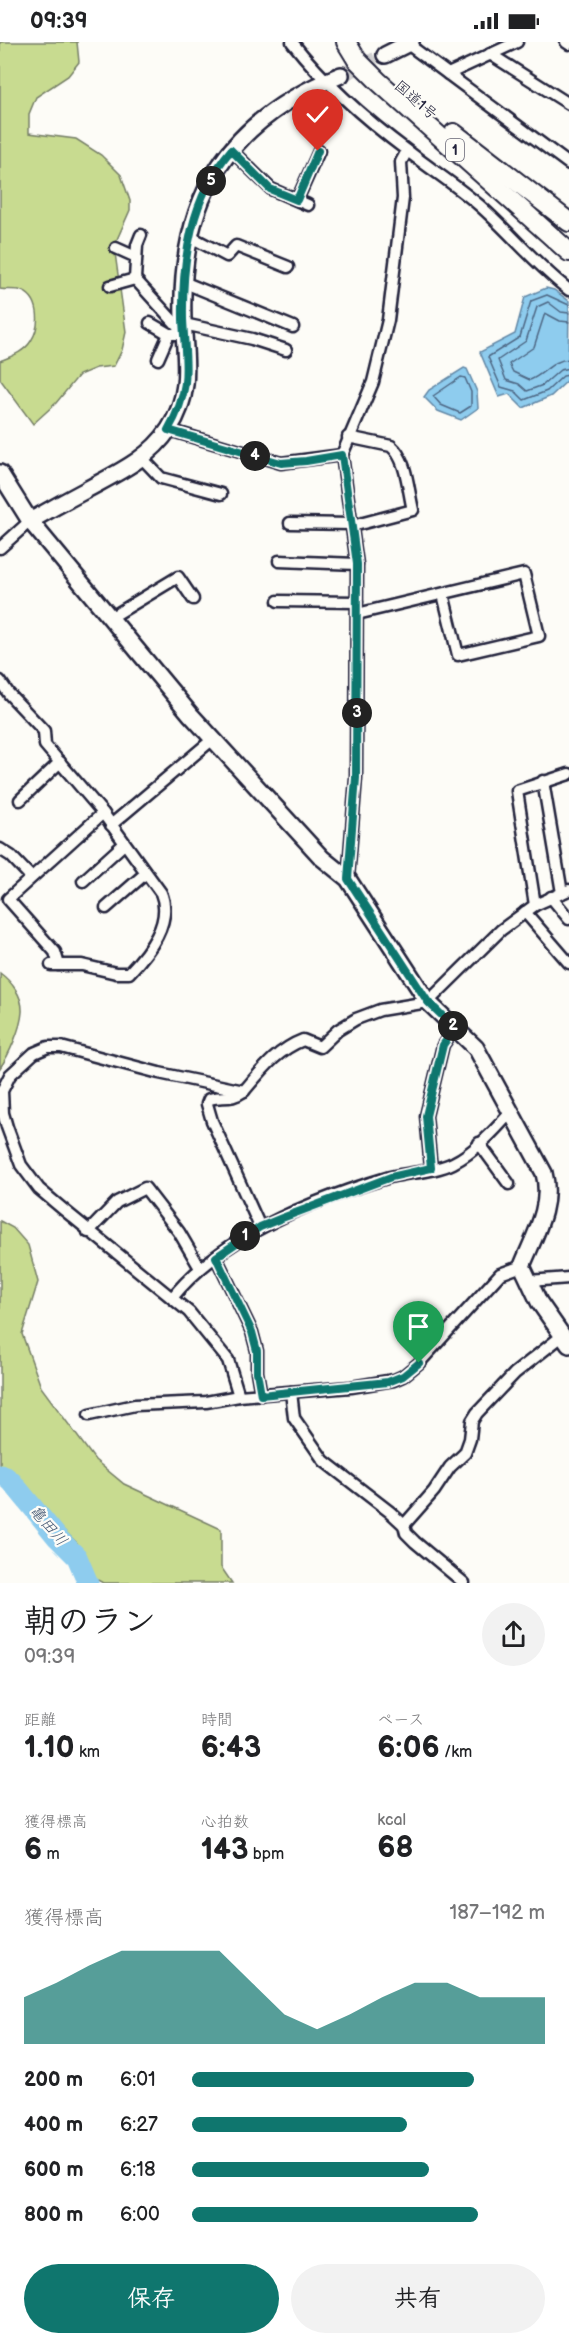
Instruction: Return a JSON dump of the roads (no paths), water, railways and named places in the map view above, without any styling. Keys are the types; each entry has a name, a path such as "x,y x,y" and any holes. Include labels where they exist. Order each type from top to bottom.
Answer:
{"highway":[{"name":"1","path":"346,42 357,60 379,82 569,252"},
{"name":"国道1号","path":"351,42 470,147 569,222"},
{"name":"1","path":"470,147 483,147 569,208"}],"street":[{"path":"292,42 326,81 407,151 480,206 569,290"},
{"path":"448,74 517,42"},
{"path":"386,55 408,43 569,164"},
{"path":"490,54 569,104"},
{"path":"0,548 30,521 142,458 152,450 168,430 180,407 187,373 184,329 184,261 189,236 204,194 217,168 231,150 268,114 341,75"},
{"path":"231,150 270,189 302,202 318,151"},
{"path":"348,879 356,778 357,564 342,455 373,382 388,320 403,198 401,162 407,151"},
{"path":"141,235 136,257 135,279 184,329"},
{"path":"189,236 227,256 236,246 288,267"},
{"path":"116,248 136,257"},
{"path":"110,286 135,279"},
{"path":"183,282 293,327"},
{"path":"150,323 169,334"},
{"path":"158,359 169,334 184,329 252,339 286,351"},
{"path":"168,430 281,463 342,455"},
{"path":"290,523 352,525 413,510 401,462 395,450 391,446 348,437"},
{"path":"142,458 161,478 221,494"},
{"path":"0,473 30,521 213,739 322,858 348,879 428,1002 476,1048 544,1173 548,1186 543,1214 522,1266 539,1302 566,1341 515,1373 477,1413 472,1421 470,1439 465,1453 450,1467 434,1491 404,1525"},
{"path":"279,561 357,564"},
{"path":"278,601 357,608 443,594 524,574 539,636 458,655 443,594"},
{"path":"110,618 178,577 193,599"},
{"path":"0,681 9,694 44,731 45,745 104,813 161,893 166,909 152,948 125,974 94,966 55,965 56,951 8,899 104,813"},
{"path":"111,825 213,739"},
{"path":"20,800 60,762"},
{"path":"535,905 517,790 569,775"},
{"path":"260,1227 212,1121 207,1104 213,1098 233,1098 244,1091 287,1046 303,1040 320,1047 338,1030 356,1019 380,1010 428,1002 501,930 535,905 566,892 543,781"},
{"path":"83,881 124,844"},
{"path":"0,849 11,856 31,877"},
{"path":"106,908 146,873"},
{"path":"551,897 569,919"},
{"path":"525,912 569,963"},
{"path":"431,1168 426,1116 443,1045 455,1028"},
{"path":"239,1396 228,1360 189,1312 88,1232 39,1189 28,1176 15,1152 3,1113 2,1091 10,1075 34,1053 48,1047 61,1047 181,1078 244,1091"},
{"path":"172,1298 200,1268 260,1227 351,1190 391,1177 452,1163 479,1143 511,1112"},
{"path":"479,1143 508,1184"},
{"path":"88,1232 117,1202 145,1188 179,1232 200,1268"},
{"path":"216,1257 252,1332 257,1351 257,1372 261,1395"},
{"path":"89,1415 135,1405 195,1403 239,1396 388,1382 403,1376 429,1353 500,1274 522,1266"},
{"path":"529,1281 569,1278"},
{"path":"291,1392 294,1418 324,1461 348,1477 404,1525 406,1533 415,1542 464,1583"}],"water":[{"path":"546,288 554,290 569,301 568,380 551,396 523,408 509,394 499,397 480,352 515,334 525,297"},
{"path":"464,368 467,369 477,392 478,408 461,420 438,411 424,397 429,390"}],"waterway":[{"name":"亀田川","path":"0,1475 12,1482 57,1537 77,1557 88,1583"}],"tunnel":[{"path":"341,75 385,55"}]}
